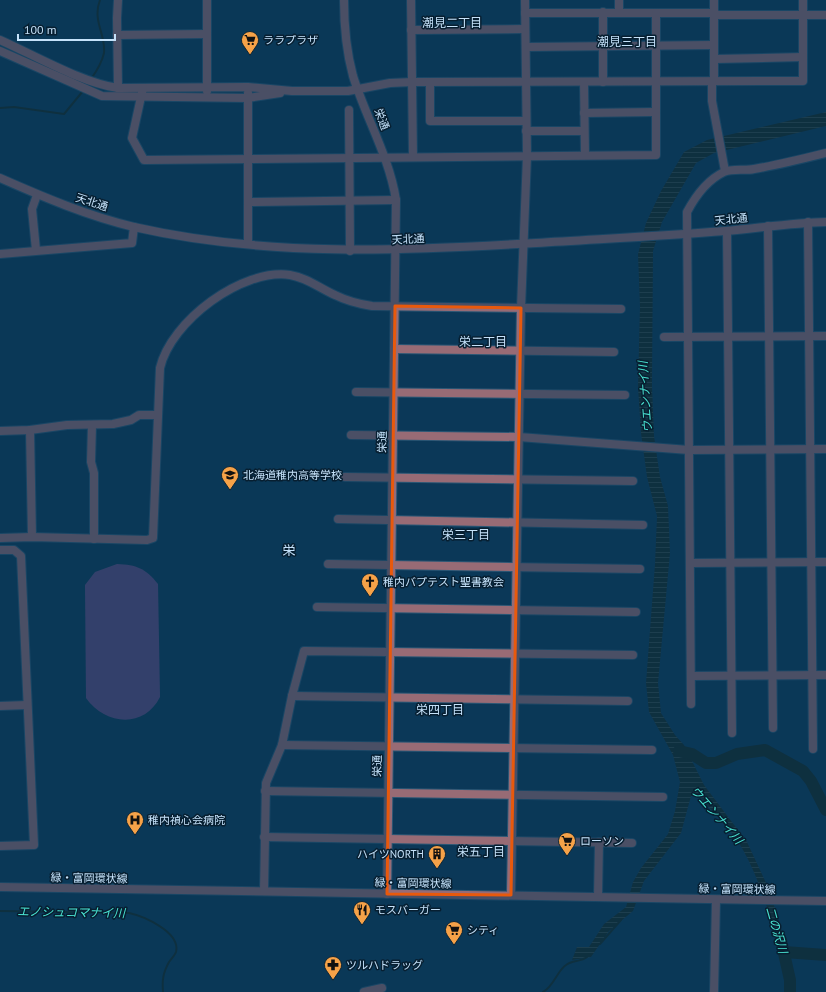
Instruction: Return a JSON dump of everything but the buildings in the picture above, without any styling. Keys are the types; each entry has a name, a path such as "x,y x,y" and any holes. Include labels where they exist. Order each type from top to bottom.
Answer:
{"street":[{"path":"118,0 118,88"},
{"path":"206,0 208,98"},
{"name":"栄通","path":"344,0 345,42 358,90 386,157 396,200 387,894"},
{"path":"411,0 414,157"},
{"path":"511,895 521,308 527,156 525,0"},
{"path":"619,0 619,12"},
{"path":"714,0 715,14 712,101 725,167"},
{"path":"0,40 96,83 118,88 248,87 292,91 358,90 390,83 413,82 803,81 803,0"},
{"path":"603,12 603,82"},
{"path":"525,13 619,12 826,15"},
{"path":"143,88 132,138 144,160 656,155 656,13"},
{"path":"411,30 525,29"},
{"path":"117,35 207,34"},
{"path":"526,47 714,45"},
{"path":"0,51 78,86 111,97 248,98 292,91"},
{"path":"714,59 803,57"},
{"path":"430,82 430,121 526,121"},
{"path":"584,82 585,155"},
{"path":"248,87 248,244"},
{"path":"349,110 350,251"},
{"path":"584,113 656,112"},
{"path":"526,131 584,131"},
{"path":"691,704 687,212 692,202 712,179 725,167 752,170 826,153"},
{"name":"天北通","path":"0,178 37,195 134,227 212,240 350,251 524,244 686,234 808,222 826,222"},
{"path":"36,250 32,209 37,195"},
{"path":"248,202 396,200"},
{"path":"808,222 813,749"},
{"path":"768,226 773,728"},
{"path":"0,254 132,243 134,227"},
{"path":"727,231 732,733"},
{"path":"0,538 32,537 147,540 153,538 160,368 165,351 197,312 215,298 235,287 258,278 275,275 289,275 303,278 347,301 372,306 621,309"},
{"path":"664,337 826,336"},
{"path":"394,349 614,352"},
{"path":"356,392 625,395"},
{"path":"0,431 120,423 139,415 158,416"},
{"path":"92,425 91,462 94,473 94,539"},
{"path":"30,430 32,537"},
{"path":"351,435 519,437 689,450 826,449"},
{"path":"345,477 633,481"},
{"path":"338,519 643,525"},
{"path":"0,550 14,550 21,556 34,845 0,846"},
{"path":"690,563 826,562"},
{"path":"328,564 640,569"},
{"path":"317,607 636,612"},
{"path":"264,892 266,783 282,745 292,696 304,651 633,655"},
{"path":"691,676 826,675"},
{"path":"292,696 628,701"},
{"path":"0,706 27,705"},
{"path":"282,745 652,750"},
{"path":"265,791 663,797"},
{"path":"264,837 632,843"},
{"path":"598,897 600,842"},
{"name":"緑・富岡環状線","path":"0,888 511,895 716,900 826,900"},
{"path":"714,992 716,900"},
{"path":"364,992 382,988"}],"highlighted area":[{"path":"395,306 521,308 511,895 387,894"}],"shaded area":[{"path":"117,564 130,565 140,568 149,574 158,584 160,697 153,707 144,714 135,718 124,720 103,714 86,698 85,585 95,572"}],"water":[{"path":"826,112 826,126 714,153 696,163 662,222 653,251 652,386 654,436 660,477 668,506 670,553 658,683 661,713 675,735 684,745 704,785 747,842 767,885 789,956 780,955 765,900 755,874 742,848 722,822 701,798 695,794 691,796 681,833 644,881 633,911 609,931 591,957 572,960 577,947 589,947 604,924 626,907 633,882 641,868 668,834 675,811 680,782 673,755 649,712 646,683 657,516 647,477 641,433 638,387 640,306 638,254 646,223 661,191 684,152 707,140"}],"waterway":[{"name":"エノシュコマナイ川","path":"91,79 99,67 104,53 103,40 98,21 98,8 100,0"},
{"name":"エノシュコマナイ川","path":"0,108 14,107 64,114 83,91"},
{"path":"679,751 692,754 706,763 716,763 737,754 765,750 803,771 811,781 826,810"},
{"name":"エノシュコマナイ川","path":"0,911 129,913 151,921 167,932 173,938 176,945 176,952 164,973 163,992"},
{"name":"ウエンナイ川","path":"600,944 621,920"},
{"name":"二の沢川","path":"781,940 790,980 790,992"},
{"path":"784,952 826,955"},
{"name":"ウエンナイ川","path":"543,992 550,986 566,965 587,957"}],"place":[{"name":"ララプラザ","path":"250,55"},
{"name":"北海道稚内高等学校","path":"230,490"},
{"name":"稚内バプテスト聖書教会","path":"370,597"},
{"name":"稚内禎心会病院","path":"135,835"},
{"name":"ローソン","path":"567,856"},
{"name":"ハイツNORTH","path":"437,869"},
{"name":"モスバーガー","path":"362,925"},
{"name":"シティ","path":"454,945"},
{"name":"ツルハドラッグ","path":"333,980"}],"district":[{"name":"潮見二丁目","path":"452,22"},
{"name":"潮見三丁目","path":"627,41"},
{"name":"栄二丁目","path":"483,341"},
{"name":"栄三丁目","path":"466,534"},
{"name":"栄","path":"289,550"},
{"name":"栄四丁目","path":"440,709"},
{"name":"栄五丁目","path":"481,851"}]}
